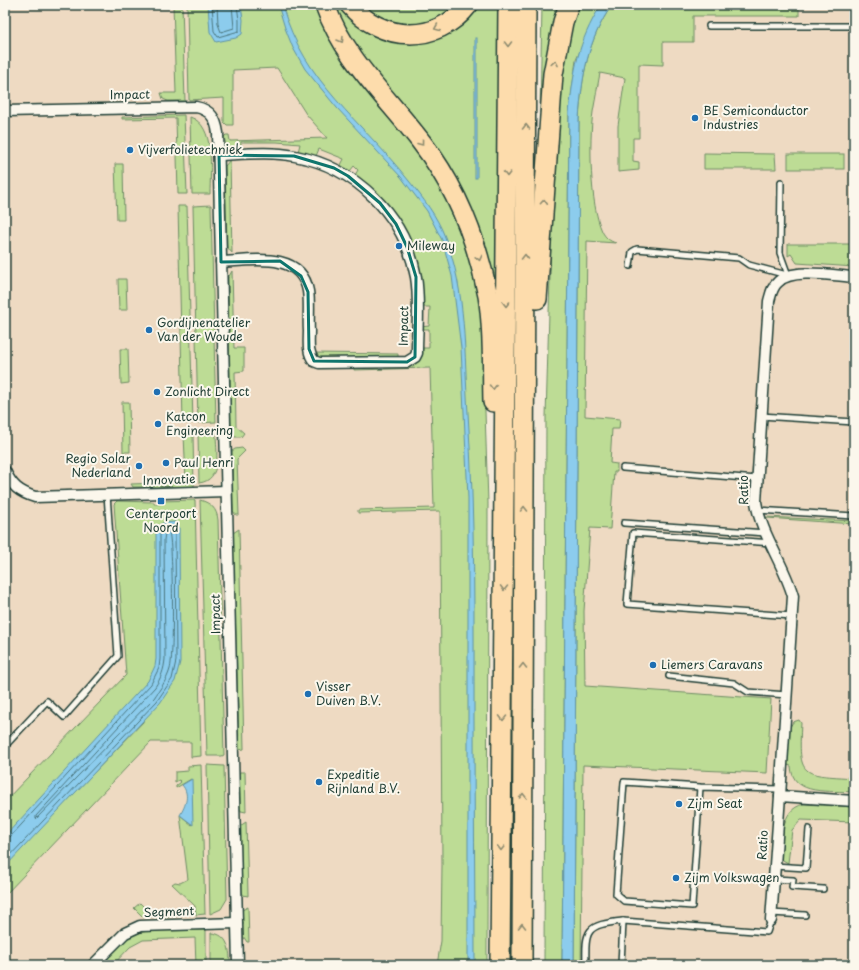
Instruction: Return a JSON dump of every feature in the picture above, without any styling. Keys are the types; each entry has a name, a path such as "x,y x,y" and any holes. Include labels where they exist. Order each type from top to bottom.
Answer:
{"highway":[{"path":"325,5 340,40 422,144 449,183 465,216 478,252 488,297 492,335 494,450 505,549"},
{"path":"350,5 367,22 394,33 407,34 435,30 449,22 468,5"},
{"path":"500,965 505,549 508,5"},
{"path":"522,965 526,5"},
{"path":"524,478 553,74 563,22 569,5"}],"street":[{"name":"Impact","path":"5,111 196,107 208,111 217,123 219,155 238,965"},
{"name":"Impact","path":"219,155 270,154 294,156 317,161 348,176 369,192 396,224 411,259 416,277 417,353 415,357 407,362 319,363 314,361 309,349 308,292 301,276 294,268 274,260 221,262"},
{"path":"788,275 803,273 854,277"},
{"name":"Ratio","path":"771,917 793,616 793,596 788,579 757,510 756,479 769,301 772,290 778,281 788,275"},
{"name":"Innovatie","path":"5,471 11,483 21,492 35,497 226,491"},
{"path":"780,792 854,801"},
{"name":"Segment","path":"93,965 125,933 140,926 237,923"}],"lane":[{"path":"709,26 851,26 854,29"},
{"path":"781,182 780,253 788,275"},
{"path":"630,266 632,252 637,249 739,258 749,265 788,275"},
{"path":"761,416 854,422"},
{"path":"623,468 756,479"},
{"path":"5,746 47,701 64,717 118,656 107,494"},
{"path":"757,510 854,516"},
{"path":"624,523 767,533"},
{"path":"772,543 633,534 627,604 793,616"},
{"path":"669,676 734,683 748,692 787,695"},
{"path":"700,787 692,906 624,901 616,894 624,782 780,792"},
{"path":"774,866 806,868 809,829"},
{"path":"774,879 793,880 792,887 823,889"},
{"path":"586,965 586,940 592,928 602,923 623,921 767,932 771,917 805,915"},
{"path":"621,965 623,921"}],"highlighted area":[{"path":"219,155 294,156 334,168 348,176 380,203 396,224 407,247 416,277 415,357 407,362 314,361 309,349 308,292 301,276 280,261 221,262"}],"shaded area":[{"path":"5,5 280,5 433,216 472,965 5,965"},
{"path":"607,5 854,5 854,965 566,965 573,119 581,65"}],"green space":[{"path":"173,5 182,5 185,101 168,101 163,99 161,93 176,93"},
{"path":"187,5 316,5 422,156 456,214 477,281 482,320 488,503 487,965 437,965 441,941 442,865 440,511 358,513 358,510 434,508 430,368 354,370 354,367 406,366 421,348 429,348 429,329 421,329 421,327 429,326 430,307 422,307 407,236 387,204 355,175 358,170 354,166 350,171 340,167 344,159 319,149 316,156 298,152 300,144 277,142 241,142 241,150 227,149 224,137 226,135 229,135 230,141 327,138 306,114 277,68 233,70 233,125 227,125 224,122 224,98 189,100"},
{"path":"332,5 344,5 389,37 473,5 498,5 496,364 481,250"},
{"path":"360,5 457,5 443,17 434,21 424,24 405,26 383,21"},
{"path":"542,5 561,5 542,113 540,113"},
{"path":"576,5 601,5 576,60 569,113 562,965 544,965 546,417 552,208 556,107"},
{"path":"612,5 799,5 799,16 693,16 693,42 663,42 663,65 639,64 639,138 633,138 633,161 639,162 639,170 618,172 618,126 625,78 600,73 593,112 591,139 593,190 598,220 602,231 611,241 616,243 587,241 585,416 620,419 619,429 612,429 610,463 617,464 617,472 614,472 610,529 590,528 584,611 585,686 771,699 767,773 583,765 581,965 574,965 579,119 584,74 591,46"},
{"path":"184,115 187,194 178,194 176,118 122,119 122,117"},
{"path":"190,117 198,122 204,129 208,139 211,162 210,194 192,194"},
{"path":"704,153 775,154 776,169 704,169"},
{"path":"788,154 844,154 844,169 788,169"},
{"path":"230,160 232,253 227,247 225,166"},
{"path":"115,164 123,164 124,220 117,220"},
{"path":"211,205 216,422 198,423 193,206"},
{"path":"178,206 187,206 193,423 183,423"},
{"path":"788,244 854,244 854,267 797,263 791,254 788,256"},
{"path":"232,271 234,348 244,348 244,371 235,372 236,426 244,433 241,437 234,437 231,433 228,278"},
{"path":"118,279 126,279 127,310 119,310"},
{"path":"120,349 128,349 129,383 121,384"},
{"path":"314,353 398,354 398,357 320,358"},
{"path":"122,402 129,402 130,452 123,452"},
{"path":"216,433 217,456 215,470 207,481 199,483 198,434"},
{"path":"184,434 193,434 194,487 133,487 131,484 186,482"},
{"path":"242,448 245,451 237,459 239,515 236,515 233,511 232,451"},
{"path":"195,500 201,756 191,757 191,742 151,742 5,895 5,865 143,722 158,660 151,681 5,841 5,801 126,675 114,504 117,501 154,502 154,504 160,504 160,501"},
{"path":"200,500 213,507 218,520 224,755 222,756 207,756"},
{"path":"766,517 854,521 854,524 767,518"},
{"path":"239,529 244,749 239,750 233,533"},
{"path":"799,720 801,723 801,755 803,764 807,770 814,774 823,776 854,778 854,792 814,790 798,783 793,776 791,766 787,765 790,727 793,722"},
{"path":"201,765 205,914 196,915 195,906 172,884 175,882 180,883 188,879 180,815 192,825 191,779 176,788 176,786 181,782 179,780 175,782 175,772 188,771 188,766"},
{"path":"207,765 224,766 227,899 221,909 210,914"},
{"path":"240,772 245,772 246,812 241,811 240,808"},
{"path":"804,804 854,807 854,822 801,820 792,830 788,863 781,859 784,826 790,812 796,807"},
{"path":"246,822 248,896 243,895 242,891 240,826"},
{"path":"140,903 151,914 173,914 173,916 143,917 134,908"},
{"path":"248,907 249,942 247,942 243,936 242,910"},
{"path":"155,930 206,930 206,965 196,965 195,938 143,940 130,947 113,965 102,965 121,944 135,934"},
{"path":"211,933 222,936 225,940 230,954 230,965 211,965"}],"water":[{"path":"208,5 241,5 243,20 242,34 236,38 216,42 210,32"},
{"path":"278,5 282,5 292,33 305,57 320,79 336,100 391,159 429,208 445,237 457,279 461,301 465,346 473,528 475,965 468,965 468,498 461,348 452,276 442,240 427,211 401,177 337,108 305,69 293,48"},
{"path":"601,5 612,5 591,46 584,74 579,119 574,965 562,965 569,113 578,57 587,32"},
{"path":"475,38 477,38 477,178 475,178"},
{"path":"175,522 179,528 180,662 175,681 160,703 5,867 5,836 148,681 155,666 156,659 156,529 162,523"},
{"path":"192,779 193,825 180,815 186,800 186,792 182,785"}],"place":[{"name":"BE Semiconductor Industries","path":"695,118"},
{"name":"Vijverfolietechniek","path":"130,150"},
{"name":"Mileway","path":"399,246"},
{"name":"Gordijnenatelier Van der Woude","path":"149,330"},
{"name":"Zonlicht Direct","path":"157,392"},
{"name":"Katcon Engineering","path":"158,424"},
{"name":"Paul Henri","path":"166,463"},
{"name":"Regio Solar Nederland","path":"139,466"},
{"name":"Centerpoort Noord","path":"161,501"},
{"name":"Liemers Caravans","path":"653,665"},
{"name":"Visser Duiven B.V.","path":"308,694"},
{"name":"Expeditie Rijnland B.V.","path":"319,782"},
{"name":"Zijm Seat","path":"679,804"},
{"name":"Zijm Volkswagen","path":"676,878"}]}
